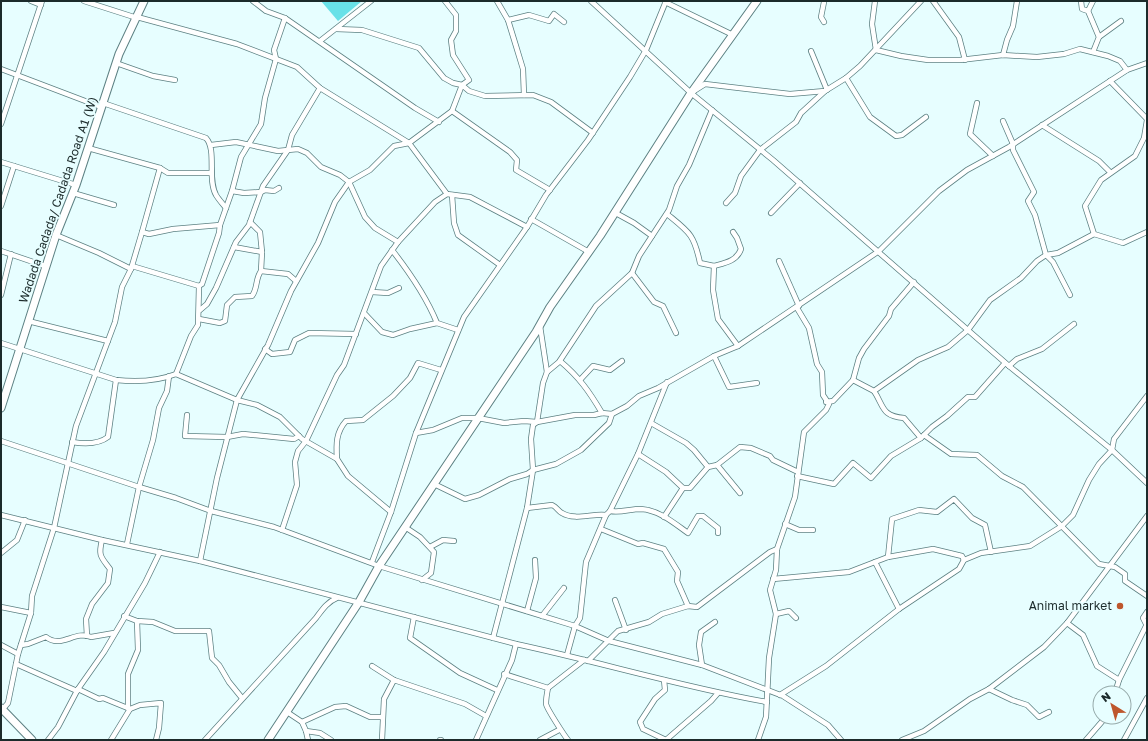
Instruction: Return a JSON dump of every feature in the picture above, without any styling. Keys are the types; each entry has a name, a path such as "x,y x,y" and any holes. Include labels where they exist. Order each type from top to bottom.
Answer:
{"street":[{"path":"1,124 42,3 31,1"},
{"path":"84,1 137,18 238,44 296,67 320,88 409,143 450,194 454,223 458,235 500,265"},
{"name":"Wadada Cadada/ Cadada Road A1 (W)","path":"1,408 45,266 76,185 116,63 144,1"},
{"path":"253,1 266,11 285,18 415,108 439,122"},
{"path":"320,41 371,1"},
{"path":"200,561 237,400 265,349 296,281 318,243 335,202 348,182 370,170 394,146 409,143 452,112 462,85 469,80 453,54 451,40 456,31 456,15 445,1"},
{"path":"497,1 508,20 522,69 524,95"},
{"path":"591,1 691,93 800,183 1009,366 1112,450 1147,483"},
{"path":"372,562 391,512 416,433 464,317 527,227 550,190 593,133 646,50 665,1 733,35"},
{"path":"268,740 359,602 379,566 550,307 589,252 691,93 757,1"},
{"path":"824,22 821,18 825,1"},
{"path":"875,1 872,24 876,50"},
{"path":"726,203 736,193 741,176 760,150 796,122 801,113 826,91 846,78 876,50 921,1"},
{"path":"933,1 959,38 965,60"},
{"path":"1003,55 1013,26 1017,1"},
{"path":"1081,1 1082,9 1088,11 1099,37"},
{"path":"1088,11 1093,1"},
{"path":"508,20 529,15 549,21 554,14 564,22"},
{"path":"176,374 199,319 199,286 202,284 219,233 220,225 232,191 241,157 254,138 261,124 265,98 276,59 274,50 285,18"},
{"path":"1092,52 1099,37 1121,21"},
{"path":"336,29 362,30 419,48 444,78 453,84 462,85 469,91 485,96 533,95 551,102 593,133"},
{"path":"876,50 928,60 965,60 1003,55 1037,57 1064,54 1080,50 1108,56 1120,61 1126,70"},
{"path":"811,51 826,91"},
{"path":"416,433 433,430 462,418 478,418 504,423 524,421 537,422 561,417 602,413 612,414 627,406 639,396 658,388 714,356 738,346 798,307 879,251 939,191 967,170 1013,144 1126,70 1147,62"},
{"path":"116,63 153,76 175,80"},
{"path":"1,69 102,105 204,136 210,145 211,173 216,195 226,208"},
{"path":"846,78 870,117 896,136 906,133 926,117"},
{"path":"1094,234 1085,206 1101,180 1110,172 1135,156 1144,138 1147,120 1110,81"},
{"path":"691,93 705,84 790,94 826,91"},
{"path":"200,310 207,304 216,288 234,247 250,222 261,192 284,153 288,150 292,135 320,88"},
{"path":"977,103 970,134 993,156"},
{"path":"547,372 560,361 596,306 632,273 639,256 667,214 677,186 689,165 712,110"},
{"path":"452,112 510,152 517,160 516,170 550,190"},
{"path":"1003,121 1013,144 1013,150 1034,192 1028,201 1035,215 1046,255 1053,262 1070,295"},
{"path":"1042,125 1100,161 1110,172"},
{"path":"210,145 236,142 278,151 298,149 307,153 321,167 340,175 348,182 365,217 376,228 398,242"},
{"path":"88,148 160,168 168,173 211,173"},
{"path":"1,162 76,185"},
{"path":"1,206 14,166"},
{"path":"32,740 2,709 8,702 18,654 31,614 32,596 54,528 69,463 72,442 95,373 115,322 122,287 131,268 160,168"},
{"path":"771,213 800,183"},
{"path":"232,191 261,192 265,190 274,191 279,188"},
{"path":"73,193 114,205"},
{"path":"282,530 297,484 295,462 298,451 306,441 337,375 344,365 381,266 398,242 435,202 450,194 470,197 527,227"},
{"path":"614,212 634,223 652,236"},
{"path":"667,214 687,230 696,242 700,263 714,266 731,261 739,256 741,249 733,232"},
{"path":"531,219 589,252"},
{"path":"199,319 220,323 225,321 227,305 235,297 252,296 257,290 258,276 261,271 262,252 260,232 250,222"},
{"path":"142,232 149,234 173,229 220,225"},
{"path":"874,391 918,360 948,347 968,330 990,300 1022,278 1030,266 1046,255 1058,253 1094,234 1123,242 1147,232"},
{"path":"56,235 131,268 199,286"},
{"path":"234,247 262,252"},
{"path":"392,250 409,271 437,323"},
{"path":"1,251 45,266"},
{"path":"1,295 11,254"},
{"path":"758,740 766,717 769,658 776,614 770,590 776,570 777,549 795,497 804,432 826,410 829,404 826,402 824,395 822,372 816,359 809,328 798,307 779,261"},
{"path":"714,266 713,290 718,319 738,346"},
{"path":"261,271 288,274 296,281"},
{"path":"632,273 654,302 663,306 676,332"},
{"path":"826,402 834,401 853,380 859,358 864,349 889,316 891,309 914,282"},
{"path":"372,292 388,293 399,288"},
{"path":"364,313 382,332 393,335 410,329 437,323 458,330"},
{"path":"28,321 108,341"},
{"path":"493,638 527,508 532,470 531,439 533,425 537,422 543,383 547,372 540,324"},
{"path":"1009,366 1017,359 1042,349 1074,324"},
{"path":"265,349 272,354 290,352 295,340 309,333 356,334"},
{"path":"1,343 116,380 131,382 176,374 237,400 257,405 280,417 299,436 337,459 348,476 391,512"},
{"path":"714,356 729,387 757,383"},
{"path":"560,361 590,392 602,413"},
{"path":"580,380 593,366 610,370 622,361"},
{"path":"638,454 666,472 683,488 690,488 708,468 716,465 740,447 752,448 770,456 773,460 798,474 834,484 853,464 871,478 891,456 922,436 968,397 974,397 1005,362"},
{"path":"337,459 336,441 340,427 346,420 362,420 393,396 410,378 418,363 441,370"},
{"path":"127,544 139,487 159,408 167,390 169,376"},
{"path":"72,442 82,443 103,441 108,437 116,380"},
{"path":"853,380 874,391 882,409 897,417 904,418 922,436 951,454 977,455 1002,476 1023,487 1099,564 1115,567 1125,574 1125,581 1147,596"},
{"path":"567,655 575,626 580,618 586,562 608,513 638,454 667,382"},
{"path":"780,695 826,666 899,610 958,569 964,560 981,553 1030,546 1062,526 1073,515 1099,464 1112,450 1114,438 1147,396"},
{"path":"434,484 465,499 479,495 510,479 527,474 532,470 556,464 581,450 609,423 612,414"},
{"path":"187,415 185,436 228,437 243,434 294,439 299,436"},
{"path":"651,422 686,443 694,450 708,468"},
{"path":"1,440 211,511 282,530 372,562 379,566 422,580 575,626 609,641 702,665 780,695 828,725 841,740"},
{"path":"716,465 740,493"},
{"path":"664,517 683,488"},
{"path":"888,556 892,519 919,510 937,512 954,499 972,518 985,525 990,552"},
{"path":"527,508 552,505 562,513 584,516 620,513 639,509 650,510 664,517 688,533 698,516 703,516 714,525 718,533"},
{"path":"1,515 102,540 127,544 200,561 516,644 567,655 718,694 767,702"},
{"path":"905,740 924,731 970,699 989,689 1044,648 1067,623 1108,566 1147,516"},
{"path":"1,553 17,540 25,520"},
{"path":"785,524 799,530 813,530"},
{"path":"405,527 420,537 434,552 431,573 422,580"},
{"path":"601,529 638,544 664,549 678,572 678,581 688,606"},
{"path":"87,636 86,619 92,604 108,583 110,569 101,559 100,554 102,540"},
{"path":"430,547 443,540 454,541"},
{"path":"568,740 559,730 557,722 546,705 548,688 586,660 609,641 618,631 626,630 649,622 662,614 688,606 697,607 770,552 777,549"},
{"path":"774,579 849,572 888,556 933,550 956,554 962,556 964,560"},
{"path":"48,740 58,727 78,690 104,652 145,583 160,552"},
{"path":"527,611 536,578 534,560"},
{"path":"875,562 887,589 899,610"},
{"path":"542,616 564,588"},
{"path":"205,740 242,698 260,681 323,608 337,598"},
{"path":"615,600 626,630"},
{"path":"1,607 31,614"},
{"path":"776,614 789,611 796,618"},
{"path":"1117,685 1147,626 1143,618 1147,612"},
{"path":"124,616 136,621 153,622 175,631 209,631 212,658 219,665 229,682 242,698"},
{"path":"414,617 410,638 460,673 497,690"},
{"path":"111,740 129,708 128,674 138,650 136,621"},
{"path":"702,665 699,645 701,632 715,622"},
{"path":"1067,623 1083,635 1097,666 1119,680"},
{"path":"21,645 46,637 50,640 62,642 73,637 91,637 114,633"},
{"path":"476,740 504,674 512,660 516,644"},
{"path":"1,645 18,654"},
{"path":"16,664 99,699 103,698 129,708 140,705 161,703 159,728 156,740"},
{"path":"372,666 394,680 465,704 486,716"},
{"path":"504,674 548,688"},
{"path":"382,740 384,699 394,680"},
{"path":"664,680 665,690 655,699 640,722 643,729 666,740 718,694"},
{"path":"989,689 1012,700 1027,705 1039,717 1049,712"},
{"path":"1124,740 1147,698"},
{"path":"302,722 336,707 346,706 370,717 382,718"},
{"path":"287,712 302,722 308,740"},
{"path":"1086,740 1099,725"},
{"path":"540,740 559,730"},
{"path":"306,731 320,733 331,740"}],"shaded area":[{"path":"321,1 362,1 338,21"}],"place":[{"name":"Animal market","path":"1120,606"}]}
